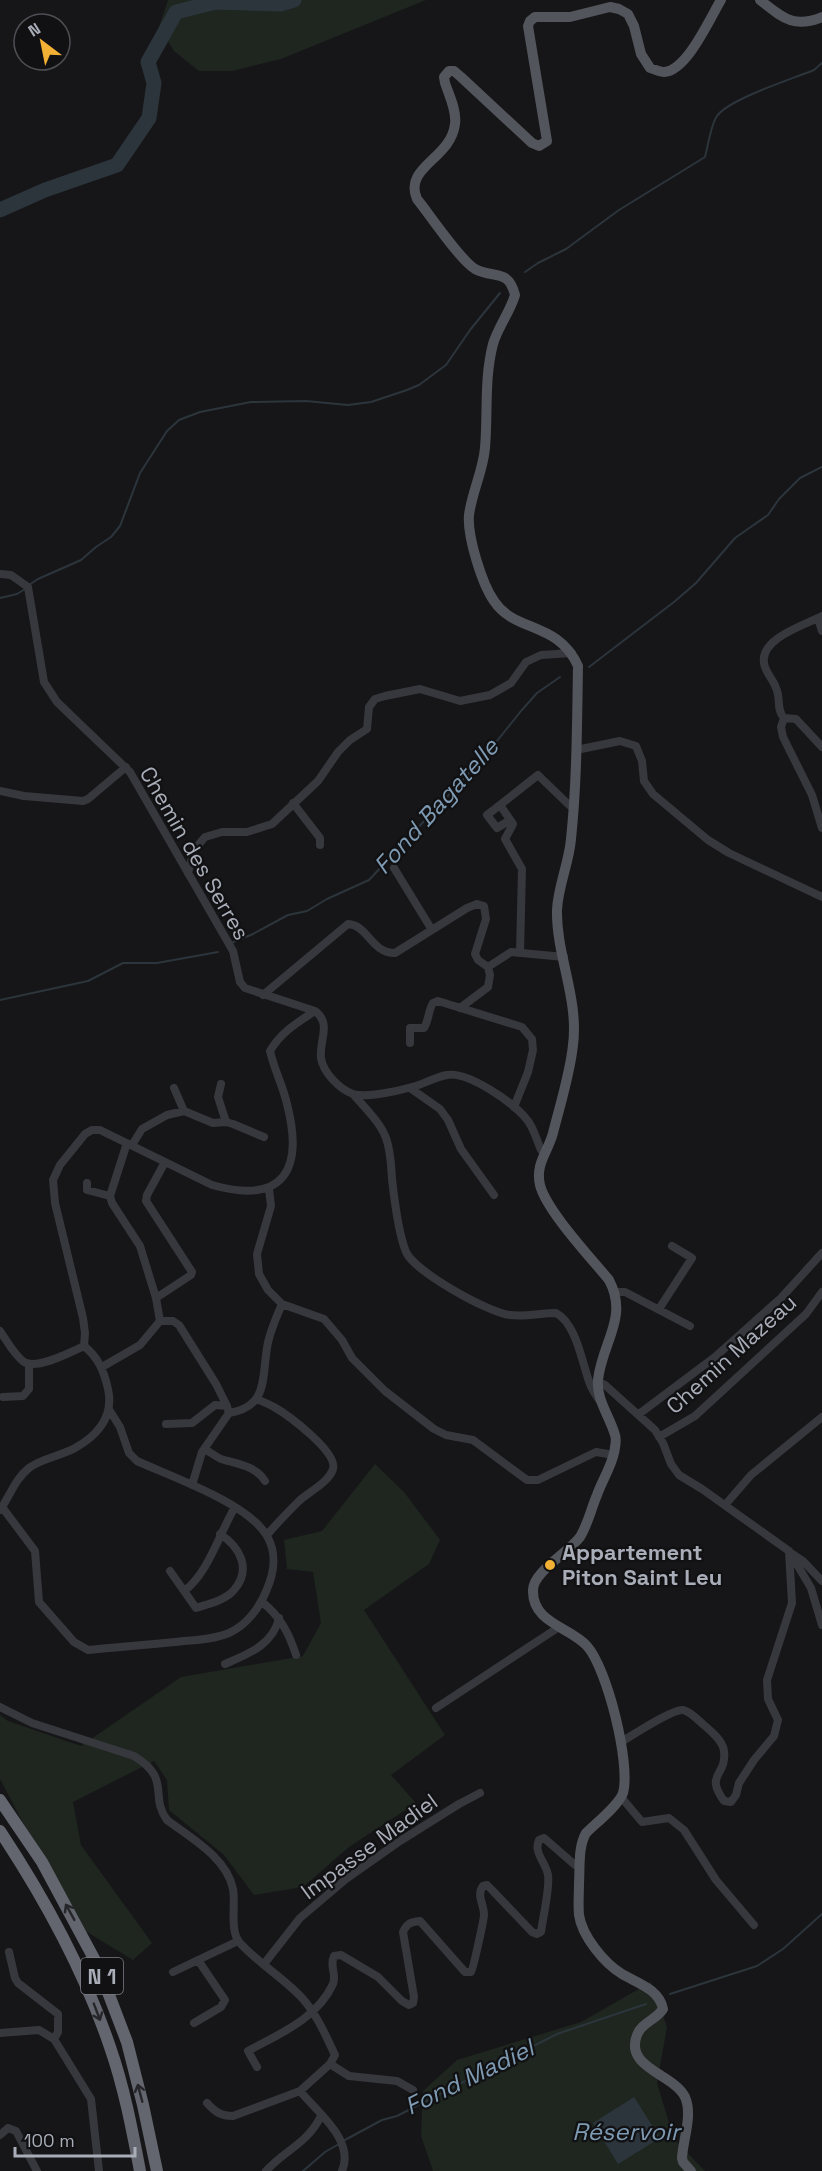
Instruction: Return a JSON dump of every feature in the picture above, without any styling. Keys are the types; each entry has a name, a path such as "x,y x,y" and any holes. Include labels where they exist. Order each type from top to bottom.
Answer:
{"highway":[{"name":"N 1","path":"0,1800 42,1862 98,1966 127,2042 157,2171"},
{"name":"N 1","path":"0,1832 41,1894 82,1975 111,2048 128,2110 140,2171"}],"main road":[{"path":"691,2171 682,2158 688,2114 685,2098 672,2081 642,2063 635,2049 636,2036 640,2028 663,2009 660,2000 644,1986 611,1965 585,1931 579,1914 583,1839 586,1833 621,1797 624,1769 621,1742 598,1662 580,1638 549,1621 541,1612 534,1601 533,1588 538,1578 579,1537 614,1455 616,1438 604,1407 598,1382 601,1359 615,1318 617,1300 615,1292 609,1280 546,1199 538,1177 539,1167 552,1137 573,1047 573,1010 558,928 557,908 569,855 576,750 578,666 572,653 562,642 505,613 494,602 468,528 485,450 489,361 494,341 515,295 513,285 506,277 475,269 464,259 417,199 414,190 415,181 420,172 442,152 452,137 456,116 444,77 449,72 454,71 532,143 538,146 547,141 528,26 535,17 570,17 610,8 619,9 628,14 634,26 640,54 650,68 664,72 679,66 689,54 721,0"},
{"path":"760,0 786,20 808,23 822,17"}],"street":[{"name":"Chemin des Serres","path":"0,574 11,575 28,587 44,682 57,702 130,772 232,951 240,982 245,988 263,995 315,1011"},
{"path":"822,631 820,617 781,636 764,654 764,664 776,688 780,713 784,718 796,719 822,747"},
{"path":"188,873 194,850 205,837 222,832 247,832 272,824 318,781 338,752 350,740 367,729 369,707 375,699 420,689 460,701 490,695 511,683 526,662 541,655 572,653"},
{"path":"784,718 781,727 783,737 812,795 822,828"},
{"path":"576,750 620,741 636,746 642,760 644,781 653,794 708,840 729,853 822,897"},
{"name":"Chemin des Serres","path":"0,791 24,796 83,801 126,767"},
{"path":"510,820 496,828 487,814 538,775 573,807"},
{"path":"294,803 320,838 320,845"},
{"path":"500,805 513,824 505,839 522,869 520,953"},
{"path":"394,868 432,930"},
{"path":"263,995 348,924 361,929 376,947 387,953 395,953 477,904 484,906 486,919 476,954 478,960 488,967 490,975 488,987 460,1008"},
{"path":"488,967 511,952 564,957"},
{"path":"410,1043 411,1028 424,1028 429,1020 433,1003 438,1001 522,1027 532,1039 533,1050 528,1072 514,1107"},
{"path":"84,1346 86,1333 83,1318 55,1203 53,1180 60,1165 85,1134 92,1130 100,1130 212,1185 225,1189 269,1189 283,1179 290,1164 293,1131 287,1102 274,1070 270,1051 277,1038 315,1011 325,1024 321,1058 325,1068 332,1080 353,1094 385,1135 391,1152 392,1181 406,1252 418,1267 434,1278 495,1311 510,1315 550,1313 562,1316 577,1342 590,1387 604,1407"},
{"path":"353,1094 373,1094 410,1088 447,1075 459,1076 474,1081 514,1107 529,1122 544,1153"},
{"path":"221,1084 218,1097 226,1122"},
{"path":"174,1088 184,1111"},
{"path":"410,1088 440,1109 448,1120 461,1149 494,1195"},
{"path":"102,1367 140,1346 160,1321 156,1298 136,1239 114,1209 110,1196 130,1144 142,1129 167,1115 184,1111 213,1123 226,1122 264,1137"},
{"path":"156,1298 191,1275 192,1272 146,1201 165,1162"},
{"path":"87,1183 87,1190 110,1196"},
{"path":"269,1189 271,1206 257,1254 259,1274 268,1290 282,1304 324,1319 352,1358 385,1391 434,1429 446,1435 473,1440 527,1480 538,1480 596,1452 614,1455"},
{"path":"659,1309 692,1258 672,1246"},
{"path":"639,1414 715,1357 781,1298 822,1253"},
{"path":"615,1292 625,1292 690,1326"},
{"name":"Chemin Mazeau","path":"659,1437 695,1416 806,1314 822,1292"},
{"path":"166,1424 192,1423 211,1406 238,1412 257,1400 263,1387 270,1334 282,1304"},
{"path":"160,1321 173,1321 179,1325 216,1384 228,1410"},
{"path":"0,1331 19,1357 33,1365 59,1358 84,1346"},
{"path":"84,1346 92,1352 102,1367 109,1393 110,1411 120,1427 129,1454 137,1461 235,1507 267,1535 274,1566 262,1602 241,1626 230,1633 210,1639 88,1650 74,1642 39,1602 35,1551 1,1509 20,1476 31,1467 75,1448 100,1426 110,1411"},
{"path":"3,1397 23,1396 28,1389 29,1364"},
{"name":"Chemin Mazeau","path":"598,1382 605,1385 639,1414 659,1437 670,1464 679,1475 789,1551 811,1588 822,1625"},
{"path":"257,1400 274,1407 318,1442 332,1459 333,1469 326,1479 301,1499 267,1535"},
{"path":"192,1485 204,1449 228,1410"},
{"path":"725,1505 751,1474 822,1417"},
{"path":"204,1449 219,1458 249,1467 265,1481"},
{"path":"184,1591 206,1564 235,1507"},
{"path":"170,1571 196,1608 223,1598 234,1591 239,1582 242,1560 235,1545 220,1534"},
{"path":"789,1551 803,1561 822,1581"},
{"path":"621,1742 668,1715 679,1710 686,1710 714,1734 724,1749 722,1767 715,1781 715,1788 724,1801 731,1802 736,1795 739,1783 774,1736 778,1720 768,1699 768,1680 792,1603 789,1551"},
{"path":"262,1602 275,1611 279,1617 291,1639 296,1655"},
{"path":"225,1664 250,1654 267,1641 277,1628 279,1617"},
{"path":"436,1708 559,1627"},
{"path":"0,1707 32,1723 134,1756 147,1764 159,1787 162,1812 167,1820 220,1863 228,1875 233,1889 238,1941 302,1998 313,2012 335,2055 330,2064 300,2091 233,2116 223,2116 207,2103"},
{"name":"Impasse Madiel","path":"264,1964 300,1918 346,1879 400,1841 480,1793"},
{"path":"621,1797 642,1822 669,1818 684,1830 716,1880 753,1925"},
{"path":"257,2067 248,2051 301,2022 313,2012 332,1986 334,1979 332,1959 337,1955 341,1955 378,1977 409,2005 413,2003 414,1997 403,1932 406,1925 412,1921 420,1921 465,1972 471,1972 475,1968 478,1940 484,1916 480,1896 483,1886 488,1886 532,1932 537,1934 541,1932 548,1875 536,1845 539,1839 544,1838 575,1865 580,1865"},
{"path":"173,1972 238,1941"},
{"path":"9,1952 18,1983 58,2014 58,2032 54,2039"},
{"path":"194,2023 221,2007 225,2000 198,1960"},
{"path":"0,2033 39,2030 54,2039 91,2099 99,2171"},
{"path":"330,2064 349,2076 397,2081 413,2090"},
{"path":"300,2091 338,2133 345,2149 346,2162 342,2171"},
{"path":"266,2171 312,2132 321,2116"},
{"path":"0,2135 8,2128 16,2131 38,2171"}],"shaded area":[{"path":"168,0 426,0 281,59 232,71 199,71 174,51 159,27"},
{"path":"375,1464 404,1492 440,1540 429,1564 364,1610 445,1735 391,1775 416,1803 349,1847 303,1887 254,1895 224,1855 169,1810 167,1780 154,1761 73,1802 81,1845 152,1943 133,1960 77,1926 0,1779 0,1715 8,1721 81,1746 181,1677 303,1656 321,1623 313,1572 287,1569 284,1540 322,1531"},
{"path":"651,1982 667,2027 657,2083 674,2139 705,2171 433,2171 421,2136 423,2091 457,2060 581,2022"}],"water":[{"name":"Réservoir","path":"634,2097 660,2138 618,2164 593,2123"}],"waterway":[{"path":"0,210 45,190 117,165 149,118 154,83 148,62 176,12 216,2 280,4 294,0"},
{"path":"525,272 566,249 619,210 705,157 713,124 724,110 747,96 814,70 822,63"},
{"path":"29,585 81,560 111,537 120,526 140,473 167,431 179,420 200,412 251,402 306,401 348,405 371,402 407,390 419,385 446,365 470,330 500,293"},
{"name":"Fond Bagatelle","path":"589,667 674,602 696,583 735,538 768,515 779,499 800,478 822,467"},
{"path":"0,598 17,594 25,589"},
{"name":"Fond Bagatelle","path":"231,943 288,915 307,911 369,880 485,756 537,693 560,677"},
{"name":"Fond Bagatelle","path":"0,1000 88,981 123,963 157,963 218,952"},
{"name":"Fond Madiel","path":"670,1994 757,1966 783,1949 822,1914"},
{"name":"Fond Madiel","path":"343,2141 557,2034 646,2004"},
{"name":"Fond Madiel","path":"303,2171 325,2152 339,2144"}],"place":[{"name":"Appartement Piton Saint Leu","path":"550,1565"}]}
